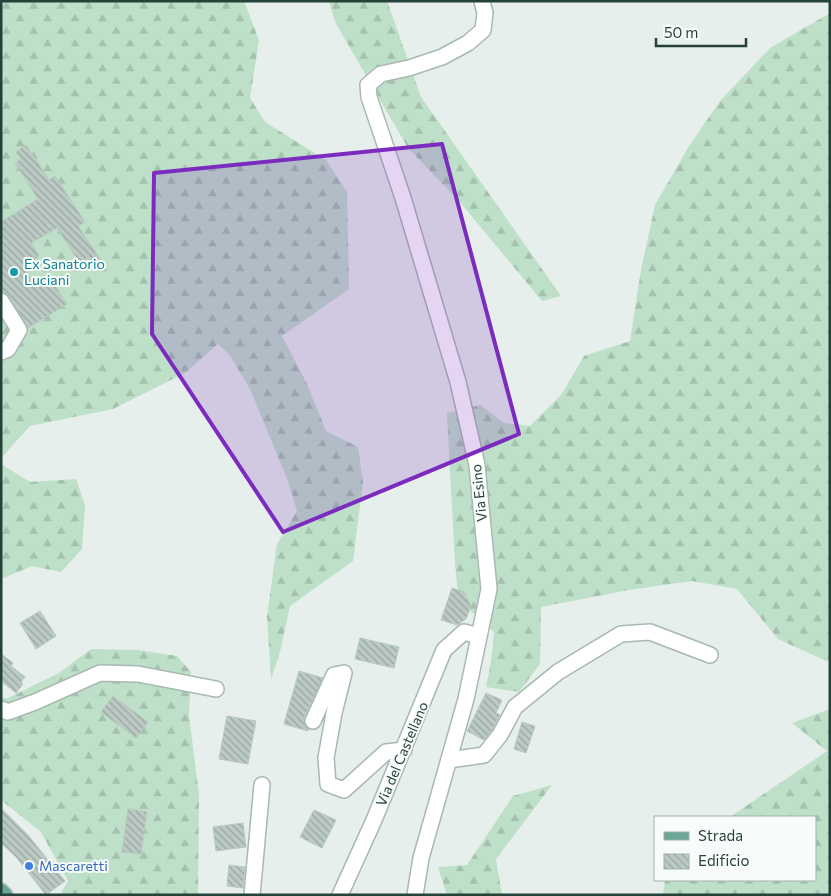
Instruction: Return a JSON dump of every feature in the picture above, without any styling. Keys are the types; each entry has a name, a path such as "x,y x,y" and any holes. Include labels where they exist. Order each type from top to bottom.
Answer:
{"main road":[{"path":"1,890 5,895"}],"street":[{"name":"Via Esino","path":"415,895 421,858 466,699 489,589 477,465 458,382 403,198 369,97 368,85 382,74 409,68 442,57 468,43 483,30 485,13 482,1"},
{"path":"1,301 19,330 8,349 1,352"},
{"name":"Via del Castellano","path":"340,895 404,750 444,650 464,632 479,636"},
{"path":"449,760 484,755 500,735 515,707 558,672 620,634 650,632 710,655"},
{"path":"1,708 8,712 100,672 138,674 216,689"},
{"path":"314,721 334,675 344,673 326,758 328,784 344,790 386,752 404,750"},
{"path":"252,895 262,785"}],"highlighted area":[{"path":"442,144 519,434 283,532 152,334 154,173"}],"green space":[{"path":"1,1 244,1 259,40 250,98 265,122 326,160 347,192 349,289 282,336 307,384 326,431 358,447 363,482 353,561 290,606 280,652 271,679 267,616 277,544 297,511 288,481 250,389 229,354 218,344 185,373 113,409 30,426 1,458"},
{"path":"329,1 387,1 421,97 561,296 542,301 459,201 408,148 335,22"},
{"path":"830,13 830,660 826,661 778,639 737,589 692,581 629,590 541,607 540,664 519,692 486,687 494,632 465,606 458,595 447,413 480,405 504,423 530,426 561,395 584,356 630,341 641,270 655,205 689,146 720,101 770,48"},
{"path":"1,464 30,482 76,479 85,505 82,549 61,572 32,566 1,579"},
{"path":"91,649 138,650 177,656 191,672 189,715 199,795 198,895 60,895 68,881 41,832 1,800 1,698 8,698 59,673"},
{"path":"830,709 830,895 663,895 665,881 816,881 816,816 731,816 827,751 792,723"},
{"path":"552,785 496,859 502,895 447,895 438,867 467,865 513,796"}],"building":[{"path":"26,145 49,180 55,176 85,222 78,226 100,259 92,264 87,258 80,263 57,228 31,243 39,256 23,266 36,287 50,278 67,304 28,328 9,296 1,290 1,222 38,199 15,163 21,159 16,152"},
{"path":"452,588 464,592 471,606 466,619 457,625 441,620"},
{"path":"40,611 56,636 36,649 20,623"},
{"path":"360,638 399,647 394,668 355,659"},
{"path":"1,654 13,663 11,666 25,677 21,682 23,684 16,693 1,681"},
{"path":"299,671 323,678 304,718 304,722 309,729 308,731 284,724"},
{"path":"486,693 502,700 496,713 500,715 484,740 467,731"},
{"path":"113,696 148,722 136,738 101,712"},
{"path":"227,716 256,721 248,764 219,759"},
{"path":"522,722 535,726 526,753 514,749"},
{"path":"1,808 27,834 65,881 46,895 16,857 1,843"},
{"path":"128,809 147,812 141,854 122,852"},
{"path":"314,810 336,820 322,848 300,837"},
{"path":"243,823 246,847 216,851 213,827"},
{"path":"229,865 245,867 243,888 227,886"}],"place":[{"name":"Ex Sanatorio Luciani","path":"14,272"},
{"name":"Mascaretti","path":"29,866"}]}
